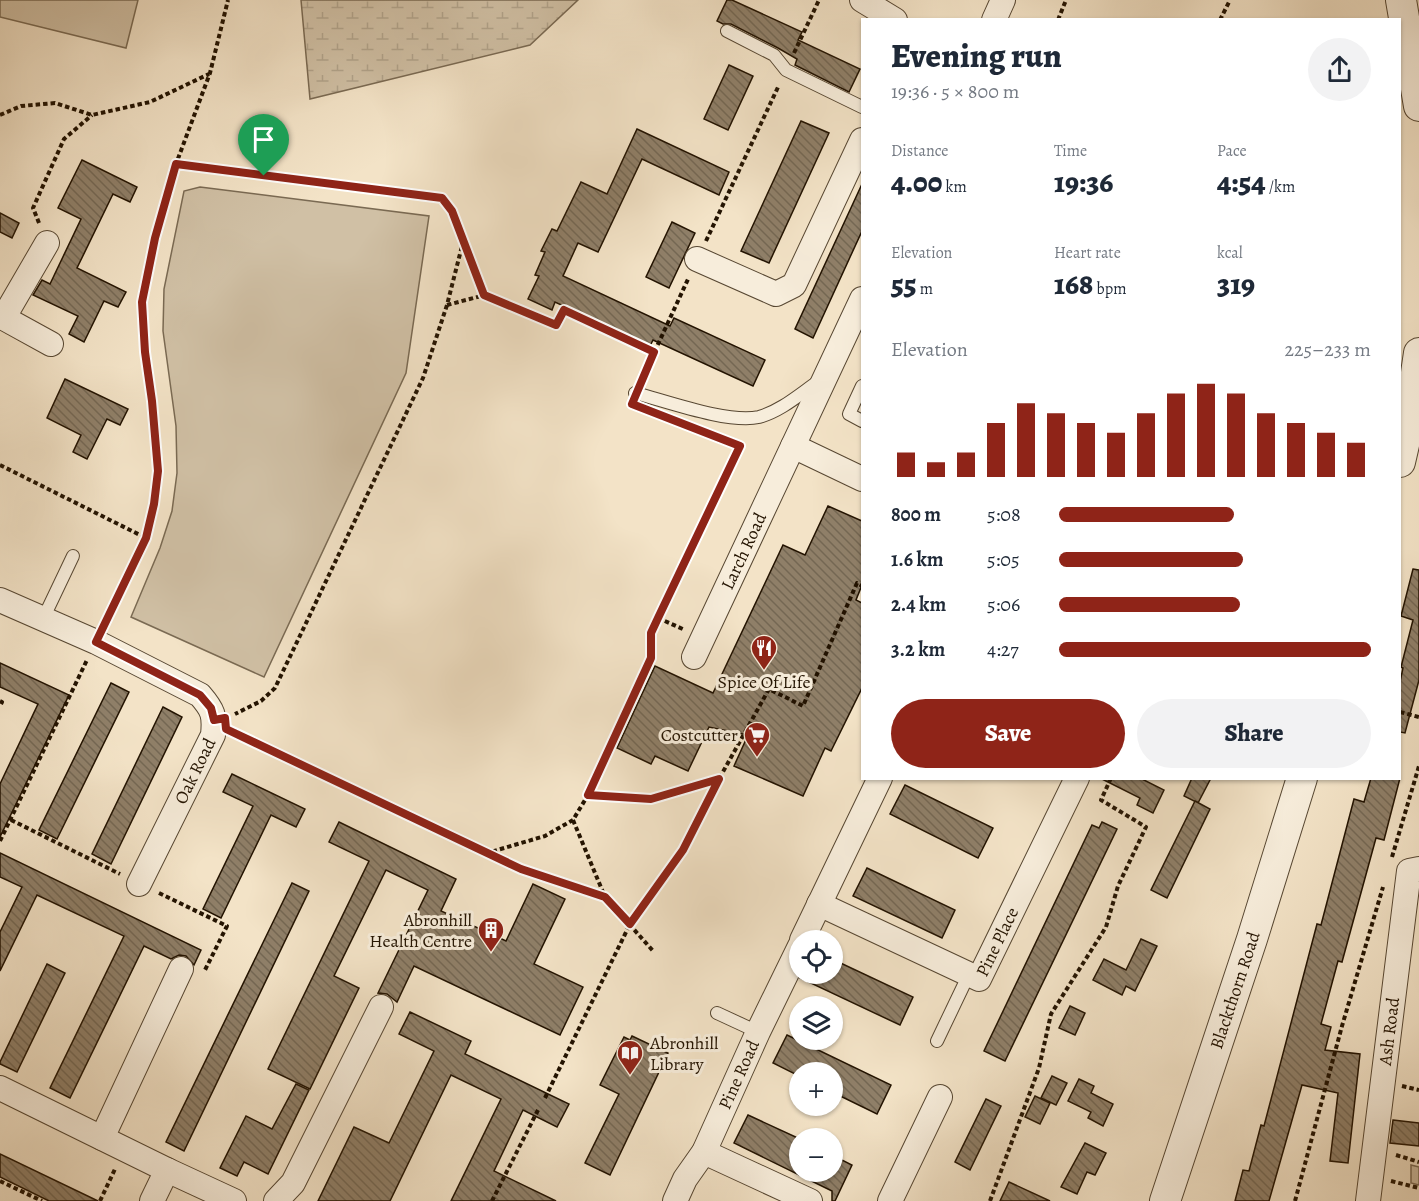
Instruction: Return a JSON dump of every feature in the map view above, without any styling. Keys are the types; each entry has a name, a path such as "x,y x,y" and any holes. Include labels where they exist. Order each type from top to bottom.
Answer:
{"street":[{"path":"862,0 892,18"},
{"path":"995,18 1003,0"},
{"path":"1401,0 1419,106"},
{"path":"697,260 776,294 794,285 861,143"},
{"path":"47,243 2,316 51,344"},
{"name":"Larch Road","path":"694,657 861,301"},
{"path":"1401,458 1419,353"},
{"path":"793,446 861,479"},
{"name":"Oak Road","path":"0,600 96,642 200,695 220,719 139,884"},
{"path":"807,930 879,780"},
{"name":"Pine Place","path":"819,904 979,979 1076,780"},
{"name":"Blackthorn Road","path":"1165,1201 1252,939 1301,780"},
{"name":"Ash Road","path":"1368,1201 1409,871 1419,869"},
{"path":"102,1138 181,969"},
{"name":"Pine Road","path":"675,1201 685,1179 704,1152 789,969"},
{"path":"276,1201 293,1183 381,1007"},
{"path":"2,1093 234,1201"},
{"path":"890,1201 940,1097"},
{"path":"704,1152 810,1201"},
{"path":"152,1201 167,1170"}],"lane":[{"path":"727,31 774,55 786,70 861,107"},
{"path":"635,393 723,417 758,417 786,405 826,376"},
{"path":"861,388 849,414 861,420"},
{"path":"43,619 73,556"},
{"path":"937,1041 969,974"},
{"path":"717,1013 758,1032"}],"path":[{"path":"0,841 146,538 154,504 158,471 142,302 155,238 176,164 210,74 228,0"},
{"path":"635,393 819,0"},
{"path":"1059,18 1066,0"},
{"path":"1221,18 1230,0"},
{"path":"47,243 33,208 64,139 92,115 150,102 210,74"},
{"path":"0,115 21,106 55,103 92,115"},
{"path":"176,164 442,198 452,211 484,295"},
{"path":"463,242 447,305 423,378 275,688 261,701 220,719 226,729 521,869 605,897"},
{"path":"447,305 484,295 556,325 564,310 654,352"},
{"path":"487,853 545,836 573,820 588,795 651,658 651,633 740,446 697,429"},
{"path":"0,465 146,538"},
{"path":"545,1098 630,924 683,850 769,689 803,706 857,583 861,585"},
{"path":"0,701 2,702 0,706"},
{"path":"1401,712 1419,717"},
{"path":"1389,867 1419,766"},
{"path":"588,795 651,799 719,779"},
{"path":"990,1201 1039,1068 1051,1014 1106,927 1118,886 1146,827 1101,800 1110,780"},
{"path":"573,820 605,897 654,952"},
{"path":"1295,1201 1342,1026 1385,879"},
{"path":"492,1201 538,1110"},
{"path":"100,1201 125,1150"},
{"path":"0,1181 42,1201"}],"green space":[{"path":"0,0 138,0 126,48 0,17"},
{"path":"301,0 578,0 530,45 310,99"},
{"path":"200,187 429,216 406,373 264,677 131,617 160,548 172,511 177,473 176,426 163,331 164,289 184,191"},
{"path":"1411,1165 1419,1167 1419,1185 1411,1183"}],"building":[{"path":"727,0 732,0 802,32 798,40 860,69 849,92 795,65 797,59 778,48 731,24 717,21"},
{"path":"729,65 753,76 728,130 704,119"},
{"path":"801,121 829,133 769,263 741,251"},
{"path":"637,129 729,172 719,195 642,159 598,252 578,243 563,276 670,326 674,318 765,360 753,386 653,340 650,346 555,302 552,310 528,299 539,276 535,275 545,252 541,251 552,229 557,231 581,182 607,194"},
{"path":"82,160 137,187 130,202 113,194 77,268 126,292 118,307 104,301 84,342 69,334 78,316 33,295 42,280 50,284 81,219 58,208"},
{"path":"861,186 861,233 813,338 795,329"},
{"path":"0,213 19,223 12,238 0,232"},
{"path":"672,222 695,233 669,288 646,277"},
{"path":"65,379 128,409 120,425 107,419 87,459 73,452 81,435 47,418"},
{"path":"828,506 861,521 861,588 856,600 861,602 861,690 831,751 825,748 803,796 734,766 748,735 709,727 688,771 655,756 651,764 617,748 655,666 713,693 783,545 805,555"},
{"path":"1413,569 1419,570 1419,680 1405,733 1401,732 1403,668 1401,667 1413,620 1401,616"},
{"path":"0,663 69,695 0,837 0,784 38,704 0,687"},
{"path":"111,683 129,692 57,839 39,830"},
{"path":"163,707 182,717 111,864 92,854"},
{"path":"232,774 305,809 296,827 271,815 221,918 203,909 253,806 223,792"},
{"path":"1104,780 1144,780 1164,790 1153,813 1137,805 1140,798"},
{"path":"1191,780 1210,780 1198,803 1184,796"},
{"path":"1370,780 1399,780 1384,840 1376,838 1342,962 1338,961 1321,1024 1331,1027 1325,1050 1360,1054 1348,1163 1330,1161 1338,1093 1302,1085 1269,1201 1235,1201 1243,1170 1249,1171 1261,1125 1264,1126 1317,924 1321,925 1354,799 1364,802"},
{"path":"905,785 993,828 978,858 890,814"},
{"path":"1195,801 1210,809 1167,898 1151,890"},
{"path":"339,822 456,879 441,911 506,941 533,884 565,899 534,964 583,987 560,1035 414,966 397,1002 387,994 378,993 428,890 386,870 334,976 359,988 310,1089 268,1069 369,861 329,842"},
{"path":"1102,822 1117,829 1005,1061 984,1051 1092,825 1099,828"},
{"path":"0,853 201,950 194,965 186,956 179,955 171,959 144,946 70,1098 50,1088 124,936 37,895 0,971 0,932 22,887 0,877"},
{"path":"867,868 955,910 942,938 853,896"},
{"path":"292,883 309,891 184,1151 166,1142"},
{"path":"1141,939 1157,946 1135,991 1126,986 1122,995 1093,980 1104,959 1126,970"},
{"path":"47,964 65,973 17,1072 0,1062"},
{"path":"843,964 913,997 900,1025 843,998 843,996 813,984 843,984"},
{"path":"1070,1006 1085,1013 1075,1035 1059,1028"},
{"path":"410,1012 471,1041 465,1054 569,1104 557,1127 523,1110 494,1171 556,1201 451,1201 501,1099 451,1075 390,1201 318,1201 354,1127 389,1143 434,1051 399,1034"},
{"path":"787,1035 789,1036 789,1050 818,1050 891,1085 877,1114 843,1097 843,1062 789,1062 789,1071 773,1063"},
{"path":"632,1036 668,1053 610,1175 585,1163 619,1094 600,1085 624,1037 630,1040"},
{"path":"1052,1076 1067,1083 1056,1105 1041,1098"},
{"path":"1079,1079 1094,1086 1091,1093 1113,1104 1103,1126 1088,1118 1091,1112 1068,1101"},
{"path":"296,1084 309,1090 268,1174 244,1162 237,1176 220,1168 246,1116 272,1129"},
{"path":"1035,1096 1050,1103 1040,1124 1025,1117"},
{"path":"986,1099 1001,1106 970,1170 955,1162"},
{"path":"748,1115 789,1134 789,1170 734,1143"},
{"path":"1393,1120 1419,1123 1419,1146 1390,1143"},
{"path":"1085,1143 1106,1153 1095,1175 1087,1172 1077,1194 1061,1187"},
{"path":"0,1154 98,1201 49,1201 0,1177"},
{"path":"843,1160 852,1165 835,1201 832,1201 832,1191 814,1182 843,1182"},
{"path":"1009,1182 1050,1201 1000,1201"}],"place":[{"name":"Spice Of Life","path":"764,671"},
{"name":"Costcutter","path":"757,758"},
{"name":"Abronhill Health Centre","path":"491,953"},
{"name":"Abronhill Library","path":"630,1076"}],"route":[{"path":"176,164 264,176 442,198 452,211 484,295 556,325 564,310 654,352 632,404 740,446 651,633 651,658 588,795 651,799 719,779 683,850 630,924 605,897 521,869 226,729 225,718 214,720 211,708 200,695 96,642 146,538 154,504 158,471 142,302 155,238 176,164"}]}
